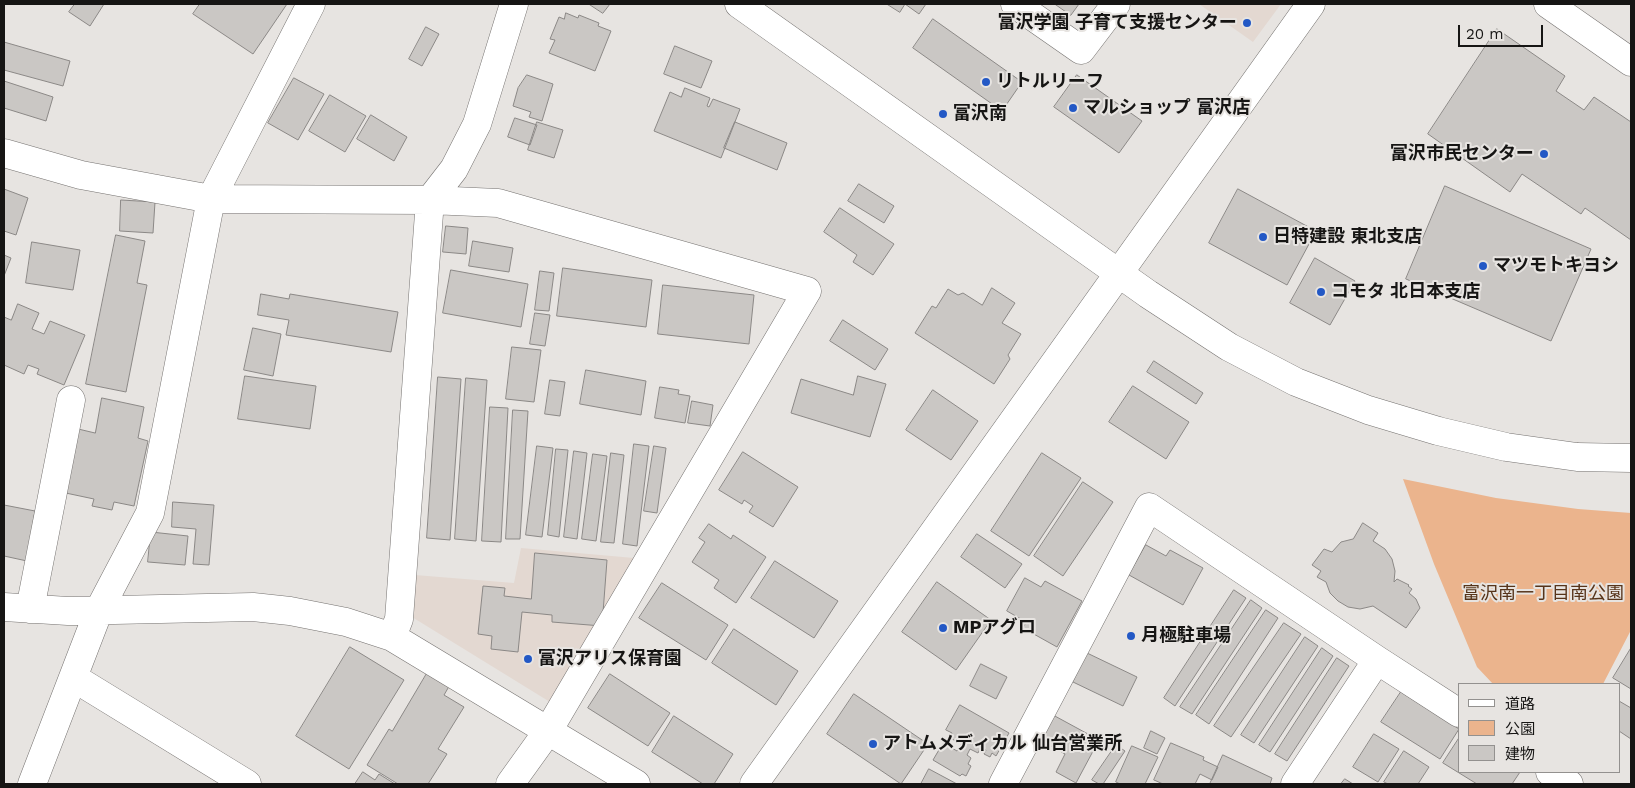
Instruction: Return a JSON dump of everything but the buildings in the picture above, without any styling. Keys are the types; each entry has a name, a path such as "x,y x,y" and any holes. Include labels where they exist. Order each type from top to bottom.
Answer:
{"street":[{"path":"32,784 99,610 150,513 210,199 311,4"},
{"path":"392,637 399,619 430,200 454,169 477,124 514,4"},
{"path":"739,4 1118,273 1229,347 1296,382 1368,410 1438,431 1506,447 1577,457 1631,458"},
{"path":"1015,4 1081,50 1116,4"},
{"path":"754,784 1311,4"},
{"path":"1548,4 1631,62"},
{"path":"4,153 81,175 210,199 430,200 498,204 807,291 548,731 510,784"},
{"path":"71,400 17,608 68,611 253,607 290,611 346,622 392,637 636,784"},
{"path":"1003,784 1149,507 1458,712"},
{"path":"1295,784 1377,660"},
{"path":"74,678 247,784"},
{"path":"1542,784 1549,773"},
{"path":"1552,773 1569,784"}],"shaded area":[{"name":"富沢学園 子育て支援センター","path":"1199,4 1281,4 1253,42"},
{"name":"富沢アリス保育園","path":"521,548 634,558 550,702 412,617 415,575 514,583"}],"green space":[{"name":"富沢南一丁目南公園","path":"1403,479 1496,498 1578,509 1631,513 1631,630 1604,683 1492,683 1477,667 1434,564"}],"place":[{"name":"富沢学園 子育て支援センター","path":"1247,23"},
{"name":"リトルリーフ","path":"986,82"},
{"name":"マルショップ 富沢店","path":"1073,108"},
{"name":"富沢南","path":"943,114"},
{"name":"富沢市民センター","path":"1544,154"},
{"name":"日特建設 東北支店","path":"1263,237"},
{"name":"マツモトキヨシ","path":"1483,266"},
{"name":"コモタ 北日本支店","path":"1321,292"},
{"name":"MPアグロ","path":"943,628"},
{"name":"月極駐車場","path":"1131,636"},
{"name":"富沢アリス保育園","path":"528,659"},
{"name":"アトムメディカル 仙台営業所","path":"873,744"}]}
